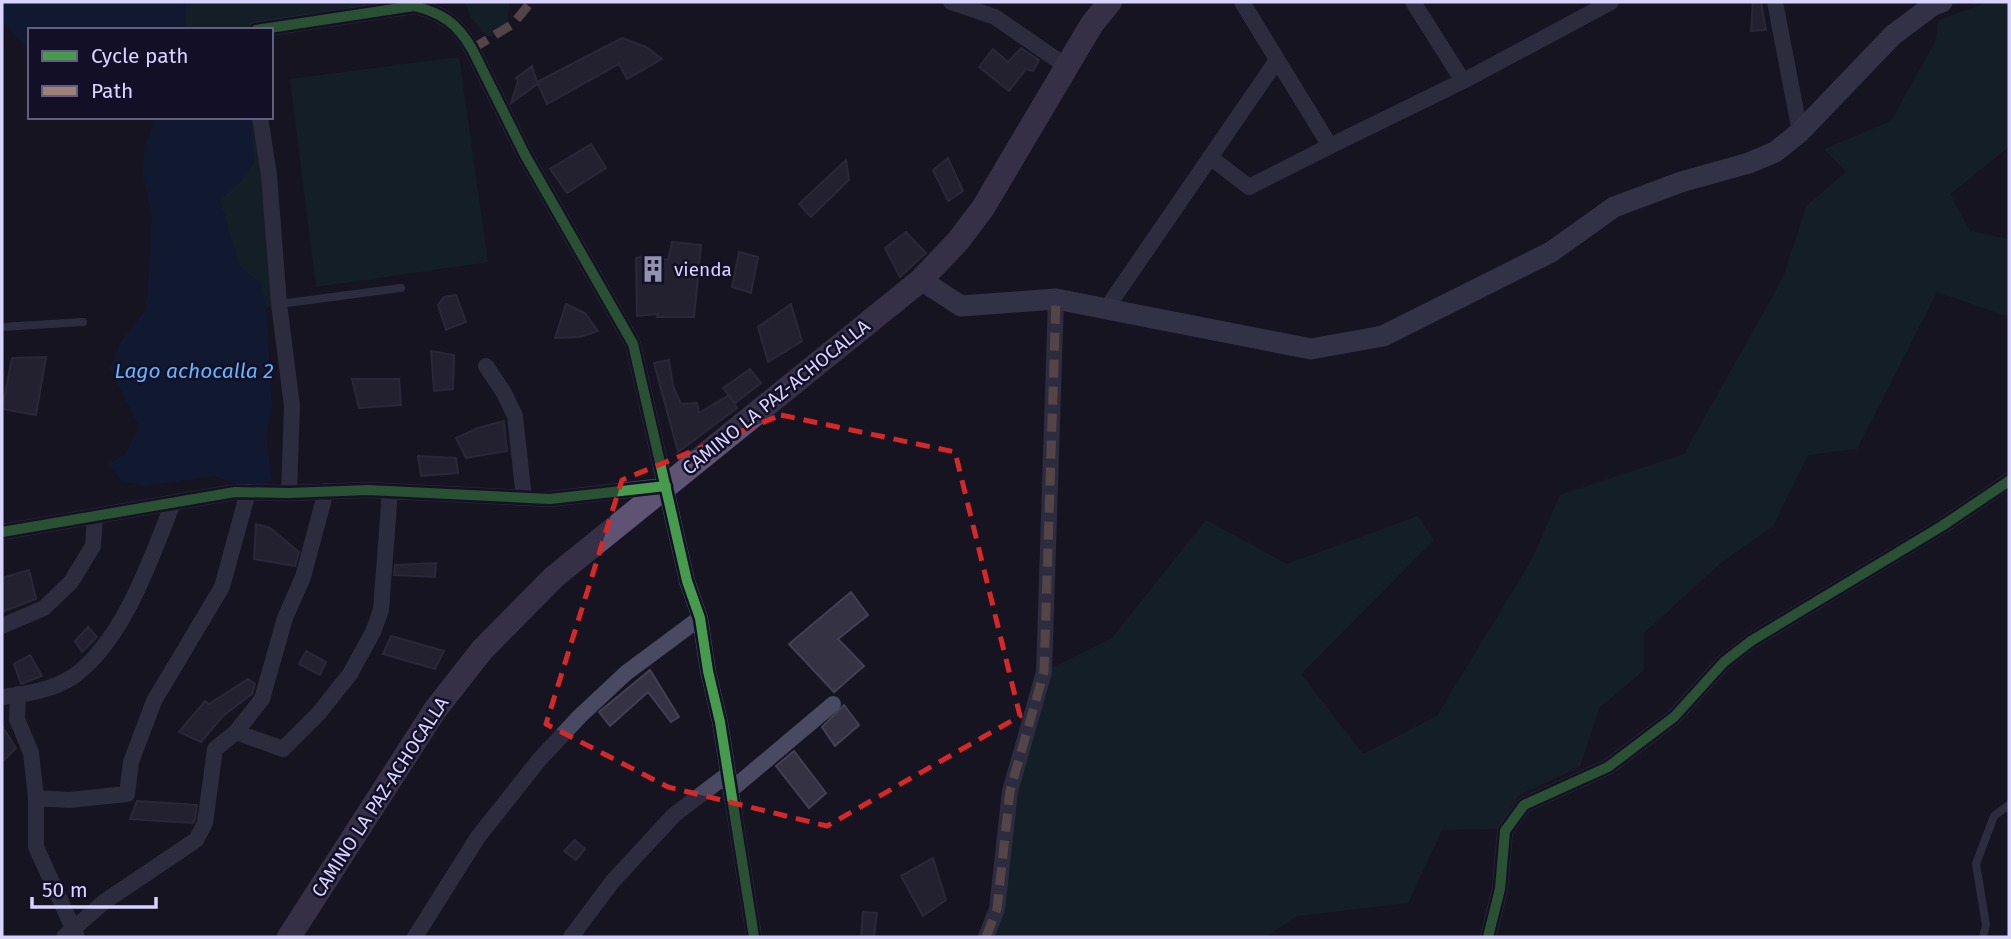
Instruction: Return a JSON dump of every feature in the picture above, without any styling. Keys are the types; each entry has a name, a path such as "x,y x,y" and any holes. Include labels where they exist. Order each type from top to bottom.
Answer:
{"main road":[{"name":"CAMINO LA PAZ-ACHOCALLA","path":"289,937 435,710 482,650 554,577 921,280 958,241 984,208 1091,23 1110,2"},
{"path":"921,280 961,306 1056,299 1311,349 1383,336 1551,252 1614,206 1681,182 1749,163 1775,152 1800,132 1893,35 1933,5 1942,2"}],"street":[{"path":"951,2 995,17 1066,66"},
{"path":"1242,2 1330,146"},
{"path":"1413,2 1463,81"},
{"path":"1774,2 1800,132"},
{"path":"1210,157 1249,187 1463,81 1604,3"},
{"path":"268,28 407,4 442,7 466,38 525,155 633,344 687,581 700,618 754,937"},
{"path":"1106,309 1277,60"},
{"path":"260,119 269,175 279,304 292,406 289,493"},
{"path":"986,937 997,909 1010,791 1044,672 1056,299"},
{"path":"486,366 515,416 524,498"},
{"path":"1488,937 1500,889 1506,831 1524,805 1608,767 1674,717 1724,662 1751,641 1942,526 2009,481"},
{"path":"2,532 248,492 390,491 550,499 666,486"},
{"path":"19,694 17,719 31,753 36,798 36,847 71,934 104,902 196,840 205,823 215,749 236,732 262,699 285,618 303,577 326,491"},
{"path":"236,732 284,749 319,713 350,674 373,632 381,610 390,491"},
{"path":"36,798 69,800 127,794 131,762 154,701 222,587 248,492"},
{"path":"2,697 43,690 74,676 106,644 137,592 173,503"},
{"path":"2,626 44,608 71,582 93,546 95,516"},
{"path":"415,937 478,837 539,760 580,716 626,673 700,618"},
{"path":"570,937 612,882 674,815 729,782 833,704"}],"lane":[{"path":"279,304 401,288"},
{"path":"2,327 83,322"},
{"path":"1983,937 1986,925 1976,864 1994,816 2009,805"}],"highlighted area":[{"path":"781,415 955,452 1020,716 827,826 668,787 546,724 622,480"}],"green space":[{"path":"185,2 366,2 367,12 268,28 186,28"},
{"path":"465,2 510,2 505,33 488,37 471,18"},
{"path":"1989,2 2009,2 2009,147 1950,194 1970,231 2009,239 2009,317 1937,292 1857,449 1808,455 1773,526 1722,562 1644,633 1644,670 1599,708 1580,767 1519,795 1498,829 1442,830 1408,903 1297,916 1266,937 987,937 1010,791 1044,672 1112,638 1206,520 1287,564 1418,516 1434,540 1301,674 1363,754 1437,716 1532,559 1560,495 1684,454 1783,278 1806,206 1846,172 1824,149 1891,121 1935,42 1939,20"},
{"path":"459,57 488,262 316,287 290,79"},
{"path":"250,119 260,119 279,304 266,308 262,286 239,265 220,200 242,180 254,162"}],"water":[{"path":"2,2 185,2 186,28 28,28 28,49 2,22"},
{"name":"Lago achocalla 2","path":"156,119 250,119 254,161 242,180 220,200 239,265 262,286 266,308 272,405 266,435 272,481 246,487 214,476 145,486 122,481 109,464 126,454 139,427 110,369 121,342 144,313 148,292 152,213 143,176 144,148"}],"building":[{"path":"1753,2 1761,2 1766,30 1751,31"},
{"path":"622,38 646,47 662,59 627,79 619,64 547,104 538,84 511,103 518,81 516,78 532,66 537,82"},
{"path":"1021,48 1039,60 1033,71 1026,69 1009,91 979,67 993,49 1008,62"},
{"path":"591,144 606,168 567,193 550,169"},
{"path":"948,158 963,191 948,201 933,170"},
{"path":"846,160 849,180 811,217 799,204"},
{"path":"906,232 926,253 900,277 885,248"},
{"path":"672,242 701,245 694,317 657,317 658,314 637,316 636,258 643,256 668,260"},
{"path":"739,252 758,257 751,293 732,287"},
{"path":"456,295 466,322 446,330 438,305 444,297"},
{"path":"566,304 585,313 598,331 580,337 555,338"},
{"path":"791,304 802,341 768,362 758,327"},
{"path":"431,351 454,355 453,389 434,391"},
{"path":"46,357 36,415 2,409 12,358"},
{"path":"669,360 673,386 681,404 697,403 699,413 729,395 737,408 678,452 654,363"},
{"path":"750,369 761,383 735,403 723,388"},
{"path":"352,379 399,379 401,405 359,408"},
{"path":"504,421 507,451 466,458 456,438"},
{"path":"418,456 456,458 458,473 421,476"},
{"path":"256,524 270,528 299,552 295,566 254,559"},
{"path":"436,563 435,577 394,575 395,565"},
{"path":"29,570 36,599 2,612 2,578"},
{"path":"851,592 868,615 838,639 864,666 834,692 789,644"},
{"path":"88,627 97,637 82,652 75,641"},
{"path":"391,636 444,651 435,669 383,654"},
{"path":"306,651 326,662 320,675 299,664"},
{"path":"30,655 42,676 21,684 14,664"},
{"path":"650,670 679,717 671,722 648,692 610,726 599,712"},
{"path":"248,679 255,684 252,694 223,716 201,742 179,732 205,701 209,704"},
{"path":"844,705 859,725 835,746 822,727"},
{"path":"2,726 16,748 2,762"},
{"path":"794,751 826,793 809,808 776,766"},
{"path":"137,801 197,805 195,820 193,823 130,819"},
{"path":"575,840 585,849 576,860 564,851"},
{"path":"933,858 946,900 923,916 901,876"},
{"path":"863,912 877,913 874,937 861,937"}],"marked path":[{"path":"472,49 513,24 531,2"},
{"path":"986,937 997,909 1010,791 1044,672 1056,299"}],"cycle path":[{"path":"269,28 414,6 448,20 461,32 472,49 525,155 633,344 687,581 700,618 708,671 720,722 754,937"},
{"path":"1488,937 1500,889 1505,831 1524,805 1608,767 1674,717 1724,662 1751,641 1942,526 2009,481"},
{"path":"2,532 235,492 368,490 550,499 666,486"}],"place":[{"name":"vienda","path":"653,269"}]}
